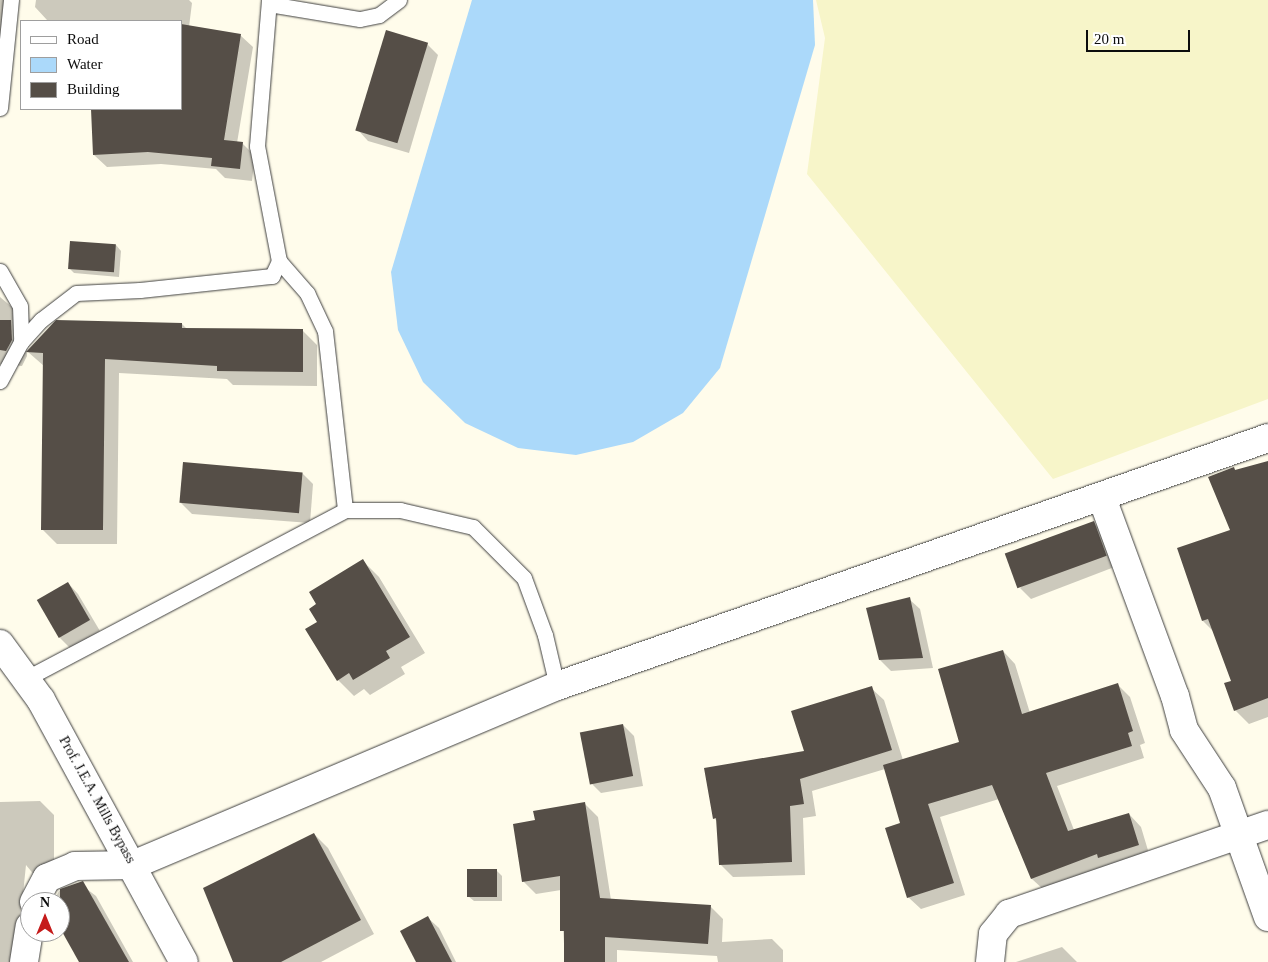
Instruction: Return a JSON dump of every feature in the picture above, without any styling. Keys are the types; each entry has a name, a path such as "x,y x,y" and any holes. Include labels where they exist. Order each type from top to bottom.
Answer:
{"street":[{"path":"39,892 46,878 75,866 133,865 557,686 1102,498 1268,438"},
{"path":"1102,498 1175,696 1184,730 1222,788 1268,917"},
{"name":"Prof. J.E.A. Mills Bypass","path":"0,644 41,700 117,840 133,865 184,962"},
{"path":"990,962 993,934 1009,914 1268,825"},
{"path":"24,962 27,942"}],"lane":[{"path":"0,108 11,0"},
{"path":"345,510 325,331 307,293 279,261 257,146 269,2 360,19 379,15 399,0"},
{"path":"0,381 21,342 41,320 76,293 140,290 272,276 279,261"},
{"path":"0,271 20,306 21,342"},
{"path":"25,679 345,510 400,510 474,527 524,578 545,635 557,686"}],"shaded area":[{"path":"816,0 1268,0 1268,399 1053,479 807,174 825,38"}],"water":[{"path":"472,0 813,0 815,45 720,368 683,413 633,442 576,455 518,448 465,423 423,382 398,330 391,272"}],"building":[{"path":"182,24 241,34 224,140 243,142 240,169 211,166 212,158 148,152 93,155 91,110 182,110"},
{"path":"386,30 428,43 397,143 355,130"},
{"path":"70,241 116,244 114,272 68,269"},
{"path":"0,320 11,320 12,340 6,351 0,350"},
{"path":"56,320 182,323 182,328 303,329 303,372 217,371 217,366 105,359 103,530 41,530 43,353 26,352"},
{"path":"1268,461 1268,698 1234,711 1224,683 1231,681 1208,619 1202,621 1177,548 1230,530 1208,477 1234,467 1235,470"},
{"path":"183,462 303,472 299,513 179,503"},
{"path":"1094,521 1107,556 1017,588 1005,553"},
{"path":"363,559 410,637 386,651 390,658 353,680 349,673 337,681 305,629 317,622 309,609 316,604 309,592"},
{"path":"68,582 90,620 59,638 37,600"},
{"path":"910,597 923,658 879,660 866,608"},
{"path":"1003,650 1022,714 1118,683 1133,731 1128,733 1132,746 1046,773 1068,831 1129,813 1139,845 1098,858 1097,854 1031,879 992,785 928,804 954,883 907,898 885,828 900,823 883,765 959,742 938,669"},
{"path":"872,686 892,750 800,779 804,804 790,806 792,862 719,865 716,818 713,819 704,768 804,751 791,711"},
{"path":"623,724 633,776 590,784 580,732"},
{"path":"585,802 600,898 711,905 708,944 605,937 605,962 564,962 564,931 560,931 560,876 522,882 513,824 535,820 533,811"},
{"path":"314,833 361,920 281,962 233,962 203,888"},
{"path":"467,869 497,869 497,897 467,897"},
{"path":"83,881 129,962 79,962 68,942 70,942 70,892 60,892 60,889"},
{"path":"428,916 452,962 416,962 400,931"}]}
